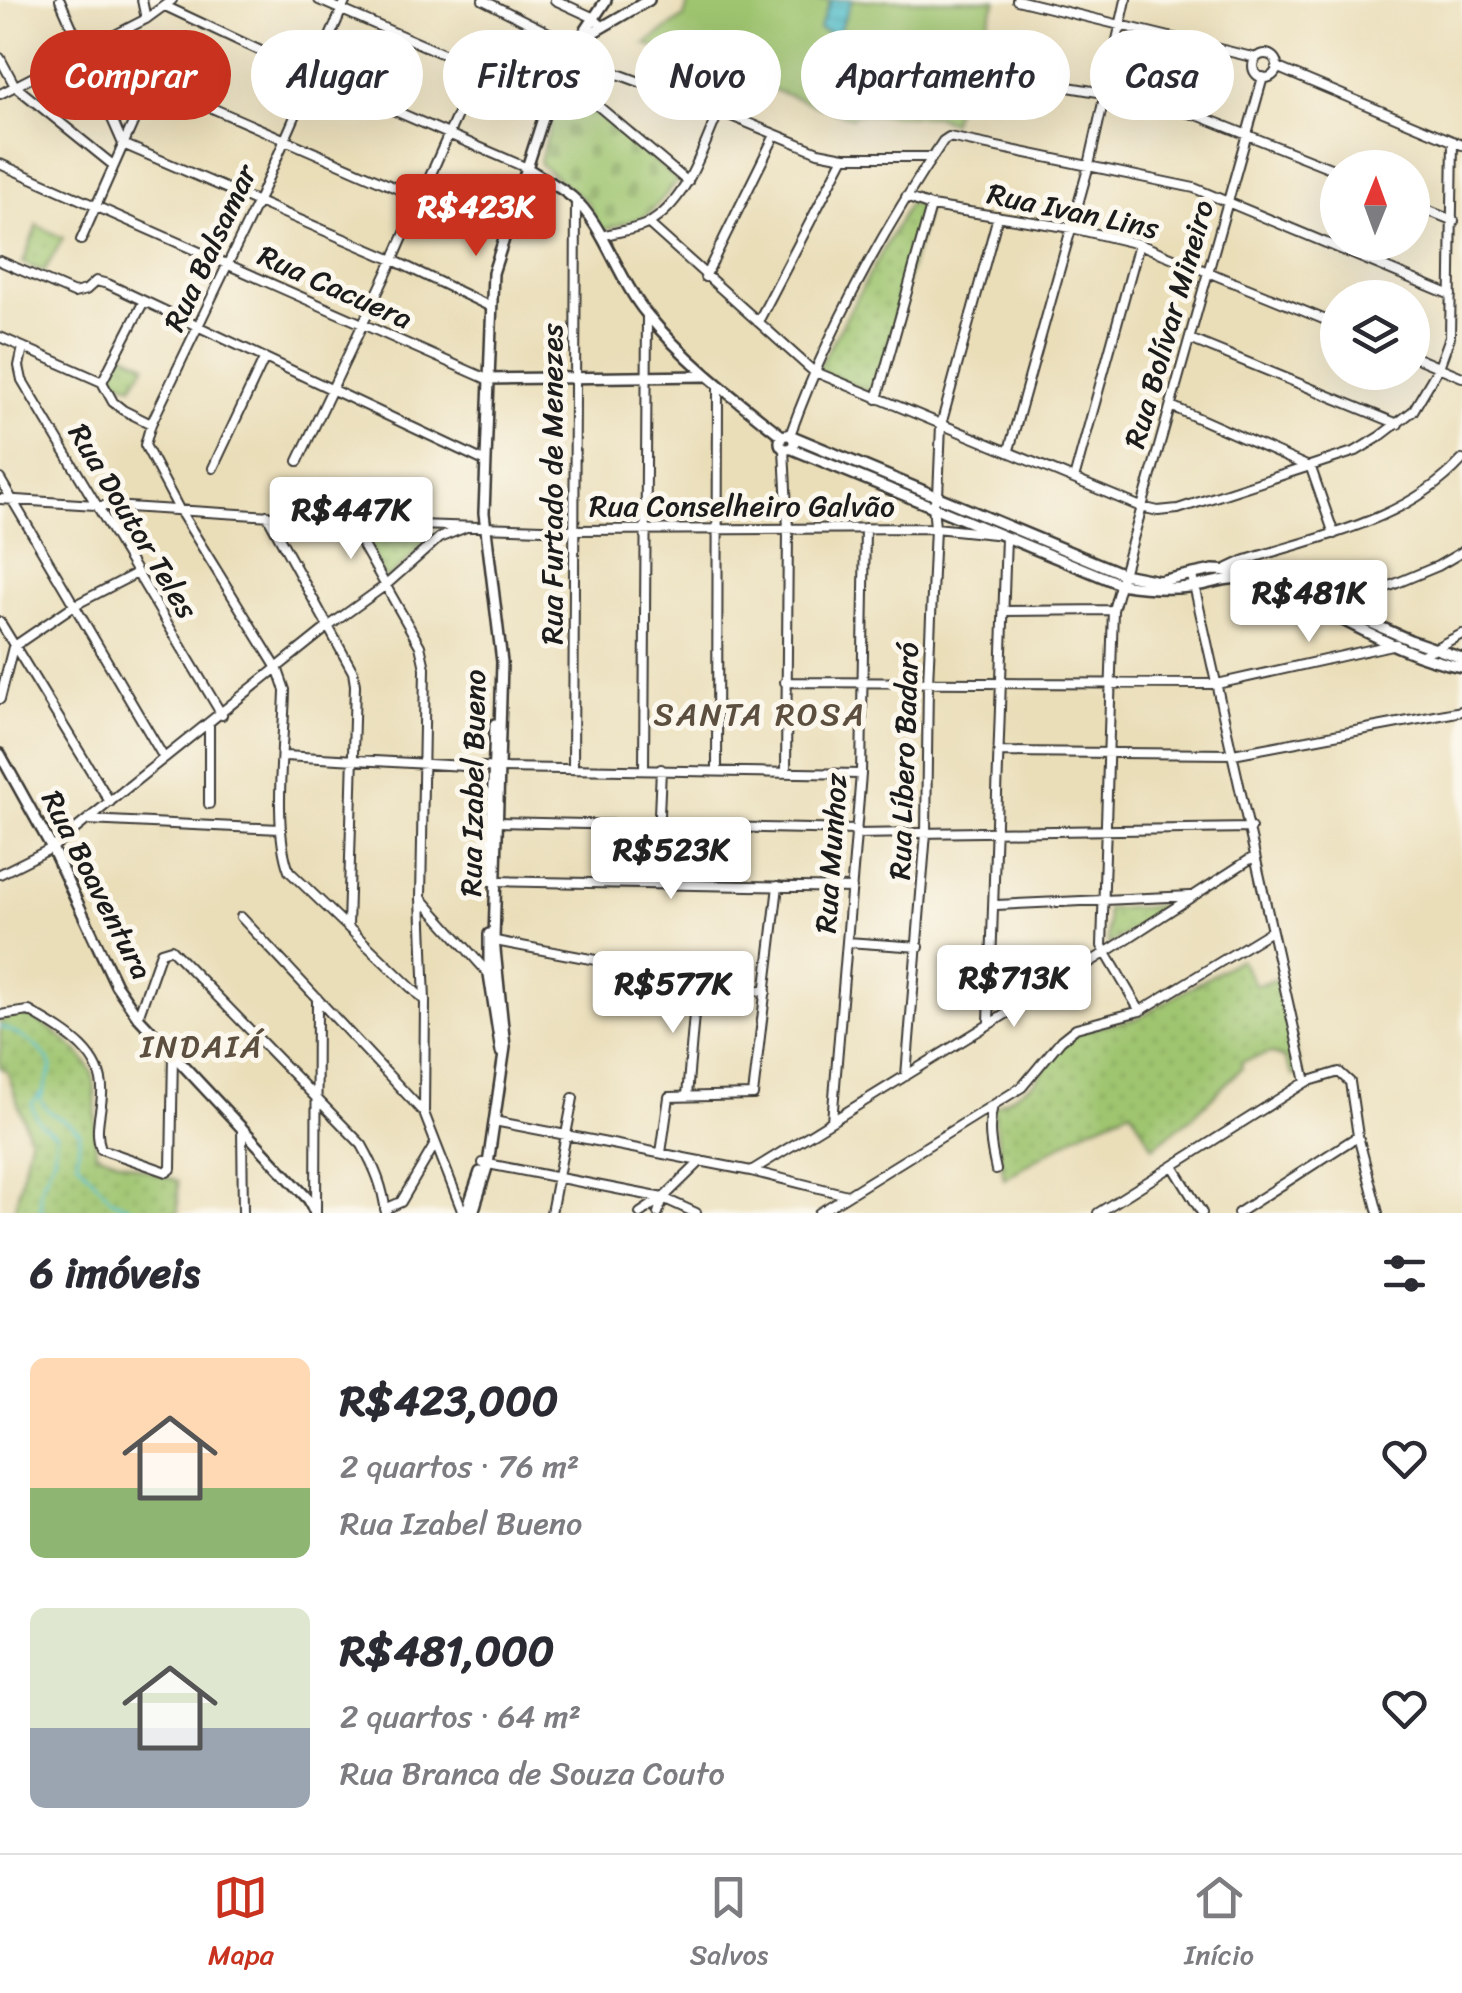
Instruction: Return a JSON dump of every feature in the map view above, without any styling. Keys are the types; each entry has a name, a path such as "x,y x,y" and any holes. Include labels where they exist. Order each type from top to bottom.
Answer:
{"street":[{"path":"60,0 73,30"},
{"path":"142,0 146,19"},
{"path":"319,0 443,55"},
{"name":"Rua Balsamar","path":"331,30 346,0"},
{"path":"482,0 543,30"},
{"path":"555,0 592,17 603,27"},
{"path":"585,30 606,0"},
{"path":"595,30 649,0"},
{"path":"1016,0 1256,58 1267,54 1275,60 1271,76 1263,77 1254,70 1256,58"},
{"path":"1120,30 1126,0"},
{"path":"125,30 169,3 251,44"},
{"path":"0,58 16,86 113,165"},
{"path":"648,224 812,372 1141,507 1158,511 1178,508 1356,451 1412,411 1439,367 1450,337 1458,143 1276,68"},
{"name":"Rua Bolívar Mineiro","path":"1105,953 1103,902 1112,610 1263,77"},
{"path":"0,94 30,79"},
{"path":"231,116 504,234"},
{"path":"112,120 122,144 258,200 491,307"},
{"path":"81,240 133,120"},
{"name":"Rua Balsamar","path":"151,424 294,120"},
{"path":"418,120 528,168 576,201 601,236 622,280 700,373 788,436 938,496 1122,579"},
{"path":"298,460 454,120"},
{"name":"Rua Izabel Bueno","path":"502,1055 487,969 492,940 502,662 483,526 487,380 492,273 541,120"},
{"path":"615,120 688,182"},
{"path":"601,236 648,224 675,200 688,182 716,120"},
{"path":"741,120 818,152 844,157 932,157"},
{"path":"1009,450 1090,166 1099,120"},
{"path":"1211,120 1320,163"},
{"path":"705,278 775,135"},
{"path":"788,436 812,372 883,234 943,141 956,136 1194,188 1451,295"},
{"path":"758,322 844,157"},
{"name":"Rua Cacuera","path":"0,164 487,380"},
{"name":"Rua Ivan Lins","path":"906,197 931,206 1072,228 1139,244 1320,318"},
{"name":"Rua Furtado de Menezes","path":"572,768 576,201"},
{"path":"877,398 931,206"},
{"path":"1430,212 1454,222"},
{"name":"Rua Líbero Badaró","path":"906,1076 926,833 934,500 938,496 942,424 998,216"},
{"path":"1074,479 1139,244"},
{"path":"0,261 74,293 86,290 96,280 108,284 484,461"},
{"path":"102,382 144,301"},
{"path":"644,769 647,314"},
{"path":"0,337 102,382 113,402 151,424 145,438 146,453 278,670 285,690 280,829 282,854 289,871 426,1001"},
{"path":"1190,339 1398,424"},
{"name":"Rua Doutor Teles","path":"22,347 22,380 222,715"},
{"path":"213,468 264,359"},
{"path":"1430,363 1462,377"},
{"path":"487,380 700,373"},
{"path":"717,770 718,386"},
{"path":"1171,406 1310,468 1334,534"},
{"path":"787,449 794,443 788,436"},
{"path":"787,449 1002,536 1157,590 1384,516 1414,499 1462,460"},
{"path":"786,770 787,449"},
{"path":"0,479 164,758"},
{"path":"0,499 468,527"},
{"path":"267,515 329,626 355,685 348,927"},
{"path":"350,521 420,646 425,668 421,898 426,1001 424,1113"},
{"path":"435,525 440,538"},
{"path":"0,874 52,848 329,626 386,585 440,538 468,527"},
{"name":"Rua Conselheiro Galvão","path":"468,527 935,528 1002,536"},
{"name":"Rua Munhoz","path":"832,1121 861,774 865,528"},
{"path":"990,1023 1005,611 1002,536"},
{"path":"1336,608 1438,566 1462,552"},
{"path":"1228,568 1254,572 1433,650 1462,658"},
{"path":"0,698 14,646 73,606 136,572"},
{"path":"1193,581 1253,580 1394,644 1462,667"},
{"path":"1193,581 1306,1082"},
{"path":"1005,611 1112,610"},
{"path":"0,622 110,802"},
{"path":"1422,655 1462,634"},
{"path":"785,682 1218,684 1410,640"},
{"path":"998,752 1233,754 1462,711"},
{"path":"209,724 209,804"},
{"name":"Rua Boaventura","path":"0,754 52,848 116,984 138,1017 161,1047 173,1053 309,1200 316,1213"},
{"path":"284,756 497,767 861,774"},
{"path":"656,883 661,770"},
{"path":"88,820 280,829"},
{"path":"495,822 926,833 1251,828"},
{"path":"752,1170 1255,856"},
{"path":"493,881 852,888"},
{"path":"662,1153 666,1102 674,1096 753,1095 778,886"},
{"path":"996,904 1196,896"},
{"path":"421,898 487,969 495,981 502,1010"},
{"path":"240,917 424,1113 467,1213"},
{"path":"820,1213 1022,1087 1076,1028 1140,1012 1272,931"},
{"path":"492,940 766,992"},
{"name":"Rua Izabel Bueno","path":"467,1213 490,1152 505,1046 492,940"},
{"path":"847,942 919,947"},
{"path":"138,1017 161,952 171,949 362,1145 376,1168 386,1211 400,1202 436,1144"},
{"path":"1105,953 1140,1012"},
{"path":"688,1096 697,980"},
{"path":"316,1213 317,998"},
{"path":"0,1015 29,1011 62,1030 84,1049 99,1069 103,1092 99,1145 103,1150 167,1172 171,1169 173,1053"},
{"path":"1098,1213 1306,1082 1339,1072 1350,1082 1376,1212"},
{"path":"551,1213 572,1098"},
{"path":"993,1105 989,1117 990,1144 996,1170"},
{"path":"494,1120 752,1170 848,1196"},
{"path":"242,1128 243,1213"},
{"path":"1238,1213 1358,1136"},
{"path":"640,1213 663,1198 701,1162"},
{"path":"485,1163 663,1198 696,1213"},
{"path":"1174,1166 1202,1213"},
{"path":"658,1213 663,1198"}],"green space":[{"path":"689,0 996,0 985,30 801,30 801,100 781,93 781,30 665,30 684,17"},
{"path":"552,120 608,120 678,181 648,215 601,231 588,203 539,163"},
{"path":"909,203 927,209 875,394 817,370"},
{"path":"37,225 63,238 44,272 23,263"},
{"path":"123,353 146,364 132,386 111,377"},
{"path":"358,525 413,528 438,533 386,580"},
{"path":"1168,906 1108,945 1107,909"},
{"path":"1240,959 1255,985 1279,979 1301,1074 1293,1076 1284,1058 1270,1053 1241,1062 1242,1068 1192,1117 1153,1147 1131,1110 1085,1130 1004,1179 993,1108 1036,1081 1059,1049 1081,1031 1136,1019"},
{"path":"18,1014 60,1036 87,1064 95,1089 96,1153 178,1181 178,1213 14,1213 30,1139 7,1071 0,1067 0,1020"}],"water":[{"path":"831,0 852,0 840,30 819,29"}],"waterway":[{"path":"0,1027 30,1042 52,1067 40,1100 80,1133 77,1161 112,1200 142,1213"},
{"path":"41,1093 32,1104 35,1114 43,1126 56,1134 54,1157 40,1190 41,1213"}],"district":[{"name":"SANTA ROSA","path":"760,714"},
{"name":"INDAIÁ","path":"202,1046"}]}
